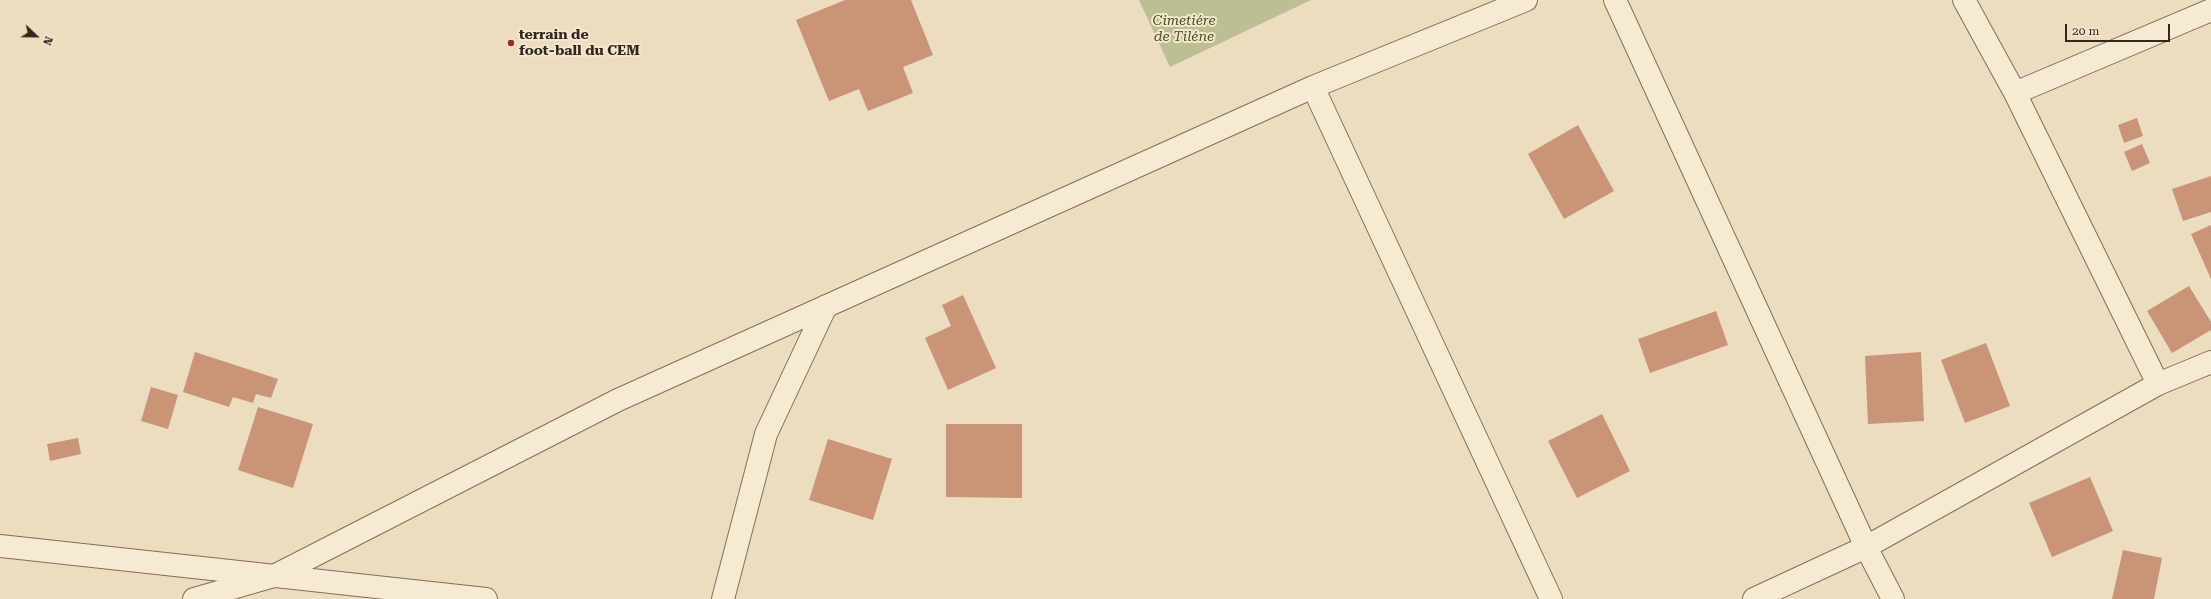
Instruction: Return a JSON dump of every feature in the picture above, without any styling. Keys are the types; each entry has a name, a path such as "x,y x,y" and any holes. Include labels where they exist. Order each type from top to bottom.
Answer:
{"street":[{"path":"194,599 274,576 618,400 1313,87 1526,0"},
{"path":"1615,0 1866,547 1893,599"},
{"path":"1964,0 2015,93 2158,384"},
{"path":"2015,93 2211,10"},
{"path":"1313,87 1551,599"},
{"path":"723,599 766,434 826,306"},
{"path":"1754,599 1866,547 2158,384 2211,362"},
{"path":"0,546 486,599"}],"green space":[{"name":"Cimetiére de Tiléne","path":"1139,0 1311,0 1170,67"}],"building":[{"path":"845,0 911,0 933,55 903,67 913,93 868,111 859,89 829,101 796,20"},
{"path":"2137,118 2143,136 2124,143 2118,125"},
{"path":"1578,125 1614,191 1564,219 1528,154"},
{"path":"2142,144 2150,163 2132,171 2124,152"},
{"path":"2211,176 2211,212 2183,221 2172,189"},
{"path":"2211,225 2211,279 2191,234"},
{"path":"2189,286 2211,322 2211,330 2172,353 2147,311"},
{"path":"963,295 996,368 948,390 925,338 951,326 942,305"},
{"path":"1716,311 1728,345 1650,373 1638,339"},
{"path":"1986,343 2010,406 1965,423 1941,360"},
{"path":"195,352 278,379 271,398 256,394 253,403 233,397 229,407 183,392"},
{"path":"1921,352 1924,421 1868,424 1865,356"},
{"path":"151,387 178,395 168,429 141,421"},
{"path":"258,407 313,424 293,488 238,470"},
{"path":"1602,414 1630,471 1577,498 1548,441"},
{"path":"946,424 1022,424 1022,498 946,497"},
{"path":"78,438 81,454 50,461 47,444"},
{"path":"828,439 892,459 873,520 809,500"},
{"path":"2090,477 2113,531 2052,557 2029,503"},
{"path":"2123,550 2162,558 2154,599 2112,599"}],"place":[{"name":"terrain de foot-ball du CEM","path":"511,43"}]}
